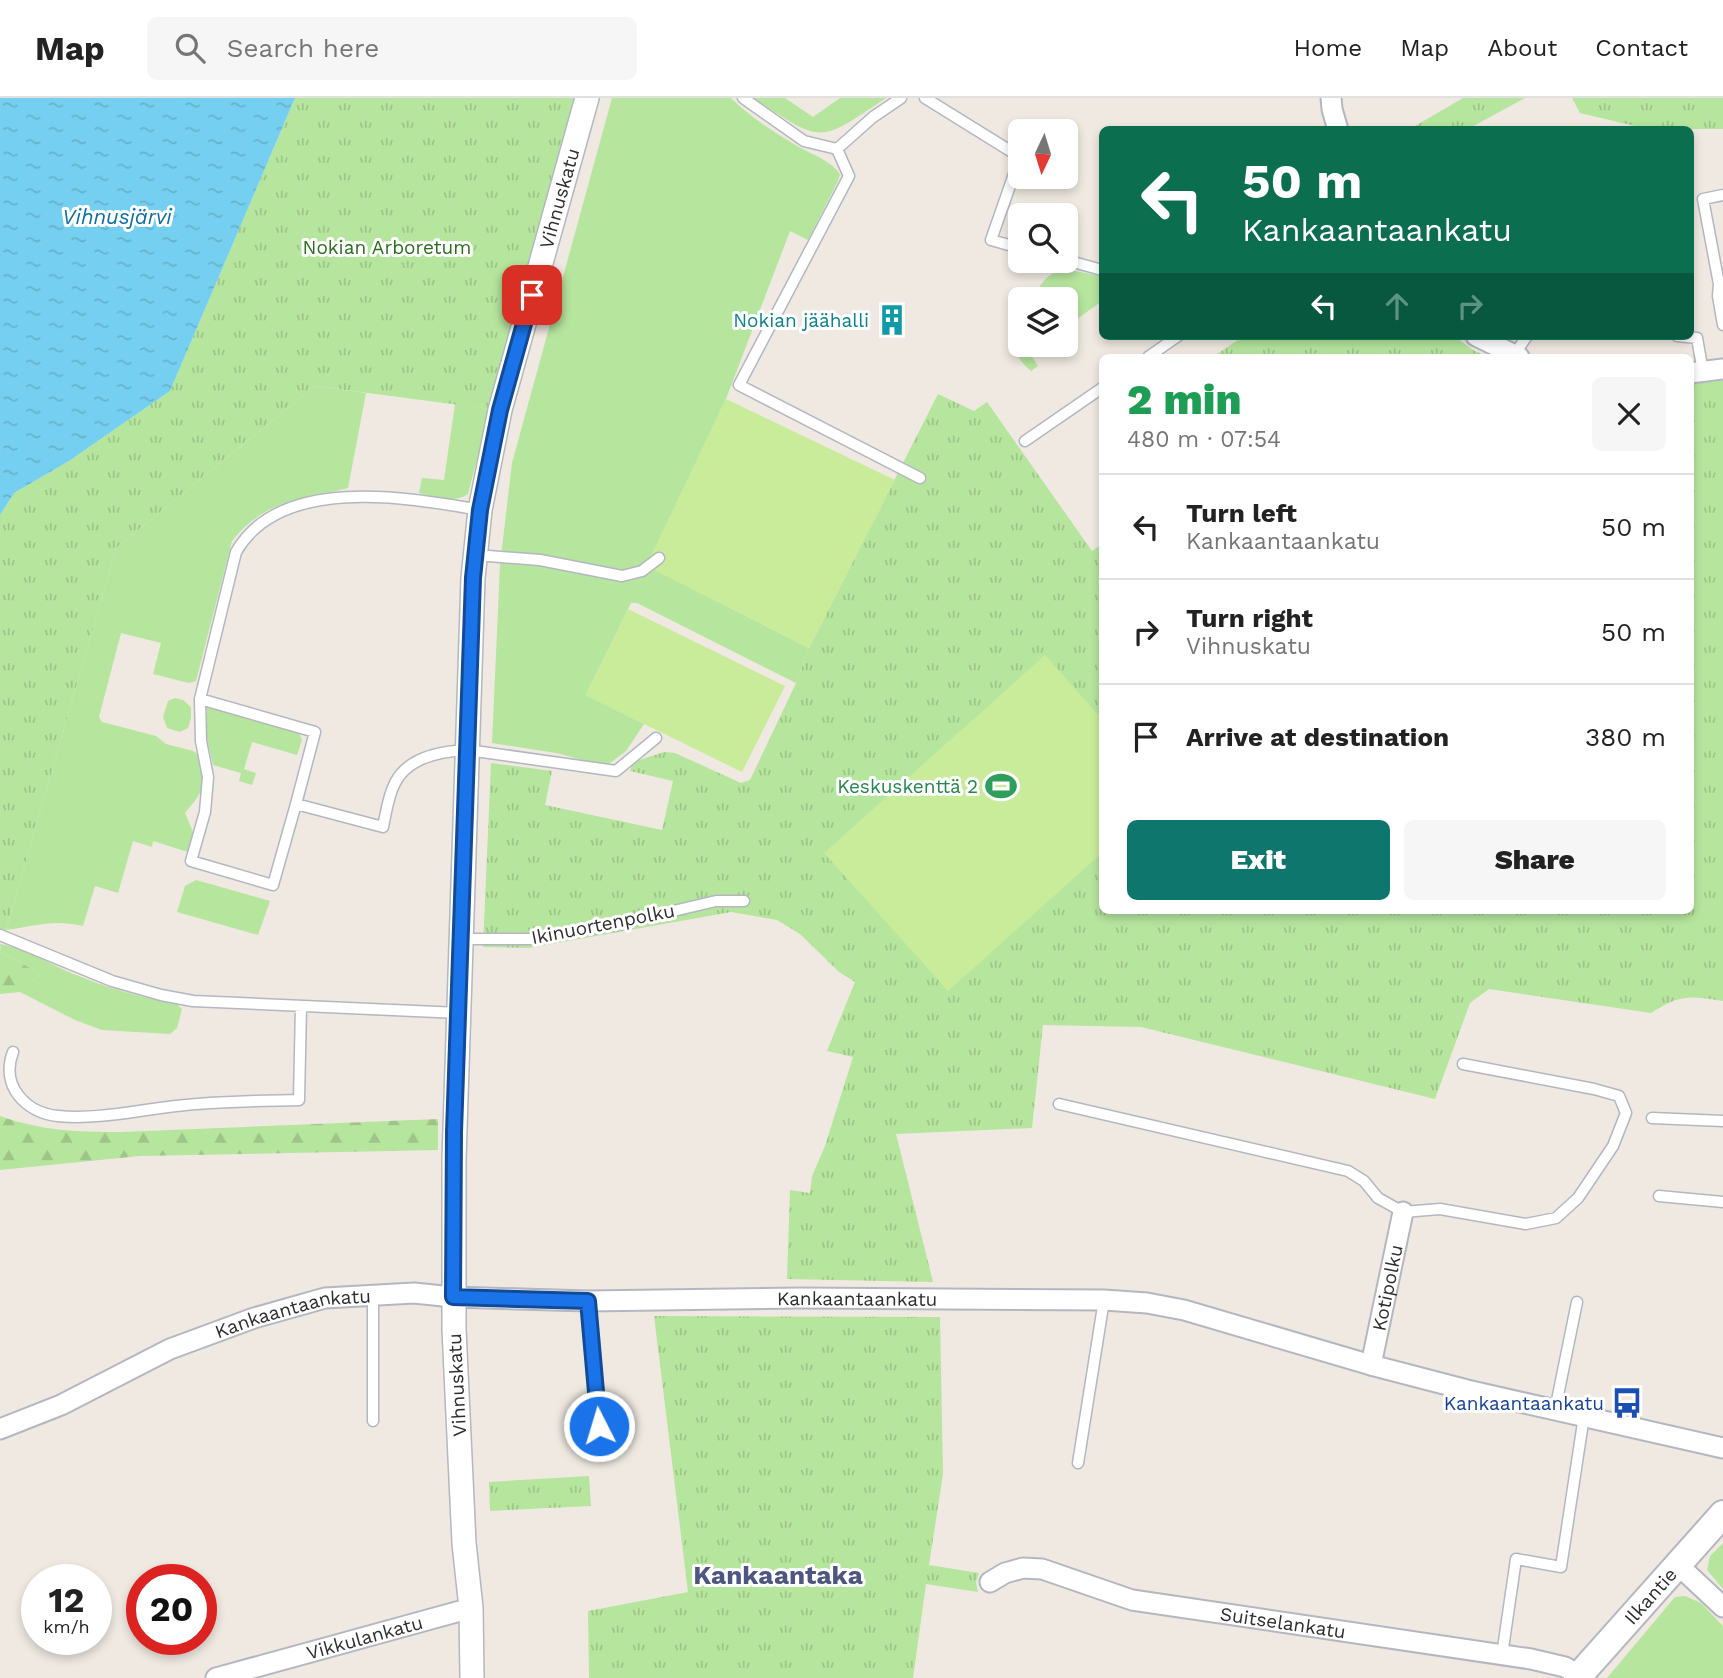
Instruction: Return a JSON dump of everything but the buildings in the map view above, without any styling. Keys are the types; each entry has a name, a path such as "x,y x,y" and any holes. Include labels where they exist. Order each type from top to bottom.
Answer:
{"main road":[{"name":"Ilkantie","path":"1578,1677 1723,1514"}],"street":[{"name":"Vihnuskatu","path":"472,1678 471,1608 464,1543 453,1297 454,1132 476,555 480,510 500,410 587,98"},
{"path":"1332,98 1337,126"},
{"path":"1486,340 1509,349"},
{"path":"1697,373 1723,369"},
{"name":"Kotipolku","path":"1371,1365 1403,1212"},
{"name":"Kankaantaankatu","path":"0,1429 61,1405 170,1349 254,1318 325,1298 414,1293 453,1297 588,1301 800,1298 1104,1300 1147,1303 1184,1310 1467,1391 1723,1448"},
{"path":"1677,1564 1723,1607"},
{"name":"Suitselankatu","path":"990,1582 1005,1573 1023,1568 1042,1569 1132,1600 1502,1655 1565,1667 1578,1677"},
{"name":"Vikkulankatu","path":"216,1678 471,1608"}],"lane":[{"path":"743,98 804,141 837,149"},
{"path":"837,149 873,117 901,98"},
{"path":"925,98 1008,150"},
{"path":"837,149 849,176 738,384 920,478"},
{"path":"1008,245 991,240 1009,189"},
{"path":"1723,195 1703,199 1719,284 1723,326"},
{"path":"1078,263 1099,269"},
{"path":"1694,338 1697,338 1697,373"},
{"path":"1152,354 1172,340"},
{"path":"1025,441 1099,390"},
{"path":"200,699 315,732 273,885 191,861 205,812 208,776 201,741 200,699 236,552 244,537 271,515 313,501 369,496 480,510"},
{"path":"476,555 540,560 622,576 642,571 659,558"},
{"path":"296,804 383,827 394,784 405,768 423,758 452,750 468,750 616,771 656,738"},
{"name":"Ikinuortenpolku","path":"461,939 534,939 716,901 744,901"},
{"path":"0,935 112,981 161,995 211,1002 459,1013"},
{"path":"13,1052 4,1062 4,1085 13,1098 32,1110 56,1116 81,1117 224,1102 299,1100 301,1006"},
{"path":"1059,1104 1348,1171 1364,1181 1378,1198 1403,1212 1440,1209 1526,1224 1556,1218 1578,1198 1613,1146 1626,1113 1619,1096 1463,1064"},
{"path":"1652,1118 1723,1121"},
{"path":"1659,1195 1723,1202"},
{"path":"373,1295 373,1421"},
{"path":"1078,1463 1104,1300"},
{"path":"588,1301 601,1452"},
{"path":"1555,1410 1577,1301"},
{"path":"1502,1655 1516,1559 1561,1567 1584,1416"}],"green space":[{"name":"Nokian Arboretum","path":"295,98 576,98 490,409 315,386 116,548 6,930 0,929 0,515 14,493 69,461 170,391"},
{"path":"612,98 731,98 763,124 826,161 840,174 808,240 790,231 726,399 647,566 809,648 796,683 637,603 631,603 586,695 644,724 626,751 606,766 556,753 492,743 500,565 512,463"},
{"path":"753,98 785,98 813,117 840,98 886,98 846,124 832,131 820,132 793,124"},
{"path":"1463,98 1525,98 1474,126 1415,126"},
{"path":"1572,98 1723,98 1723,129 1634,126 1580,113"},
{"path":"1078,272 1099,275 1099,303 1078,318 1078,287 1039,287 1054,273"},
{"path":"1238,340 1459,340 1482,354 1217,354"},
{"path":"1018,357 1032,357 1038,366 1031,371"},
{"path":"1723,380 1723,1001 1686,998 1670,1002 1651,1013 1489,989 1470,1003 1435,1099 1141,1027 1043,1025 1032,1128 896,1134 933,1282 787,1279 790,1190 810,1193 812,1176 825,1146 853,1057 827,1051 855,982 839,972 800,934 777,920 731,912 529,948 483,947 491,763 552,771 545,805 662,830 673,781 630,771 633,762 664,752 675,753 741,783 750,780 796,683 809,648 938,394 974,411 987,402 1092,551 1099,546 1099,914 1694,914 1694,384"},
{"path":"315,386 366,393 348,488 284,503 258,517 232,541 196,681 189,683 153,674 161,643 121,633 99,717 102,722 156,736 166,744 199,755 203,773 202,786 197,798 185,813 193,832 188,852 153,841 152,847 133,841 118,893 95,886 83,926 53,923 6,930 116,548"},
{"path":"726,399 895,480 809,648 646,566"},
{"path":"455,404 490,409 468,494 450,499 419,493 422,478 444,480"},
{"path":"628,609 785,686 742,772 585,695"},
{"name":"Keskuskenttä 2","path":"1045,655 1099,716 1099,856 948,991 824,853"},
{"path":"175,698 183,700 191,707 188,728 180,732 167,728 163,717 168,701"},
{"path":"210,706 299,733 302,740 297,755 252,742 244,769 256,773 252,785 239,781 241,773 213,765 207,738 207,708"},
{"path":"196,880 270,901 258,935 177,912 185,886"},
{"path":"0,944 28,952 71,973 110,987 177,1004 182,1009 177,1028 170,1034 102,1030 75,1020 20,992 41,974 1,952"},
{"path":"0,948 1,952 41,974 20,992 0,994"},
{"path":"0,1116 45,1128 105,1132 438,1119 438,1150 140,1156 0,1170"},
{"path":"654,1316 940,1317 943,1474 929,1565 979,1573 976,1582 978,1592 926,1584 913,1678 589,1678 588,1611 688,1592"},
{"path":"589,1476 591,1506 490,1511 489,1482"},
{"path":"1723,1543 1723,1589 1707,1570 1710,1556"},
{"path":"1685,1596 1701,1603 1723,1626 1723,1678 1607,1678 1675,1597"}],"water":[{"name":"Vihnusjärvi","path":"0,98 295,98 170,391 69,461 14,493 0,515"}],"place":[{"name":"Nokian jäähalli","path":"892,320"},
{"name":"Keskuskenttä 2","path":"1001,786"},
{"name":"Kankaantaankatu","path":"1627,1403"}],"district":[{"name":"Kankaantaka","path":"778,1575"}],"route":[{"path":"532,295 500,410 480,510 473,578 454,1132 453,1297 588,1301 599,1426"}]}
